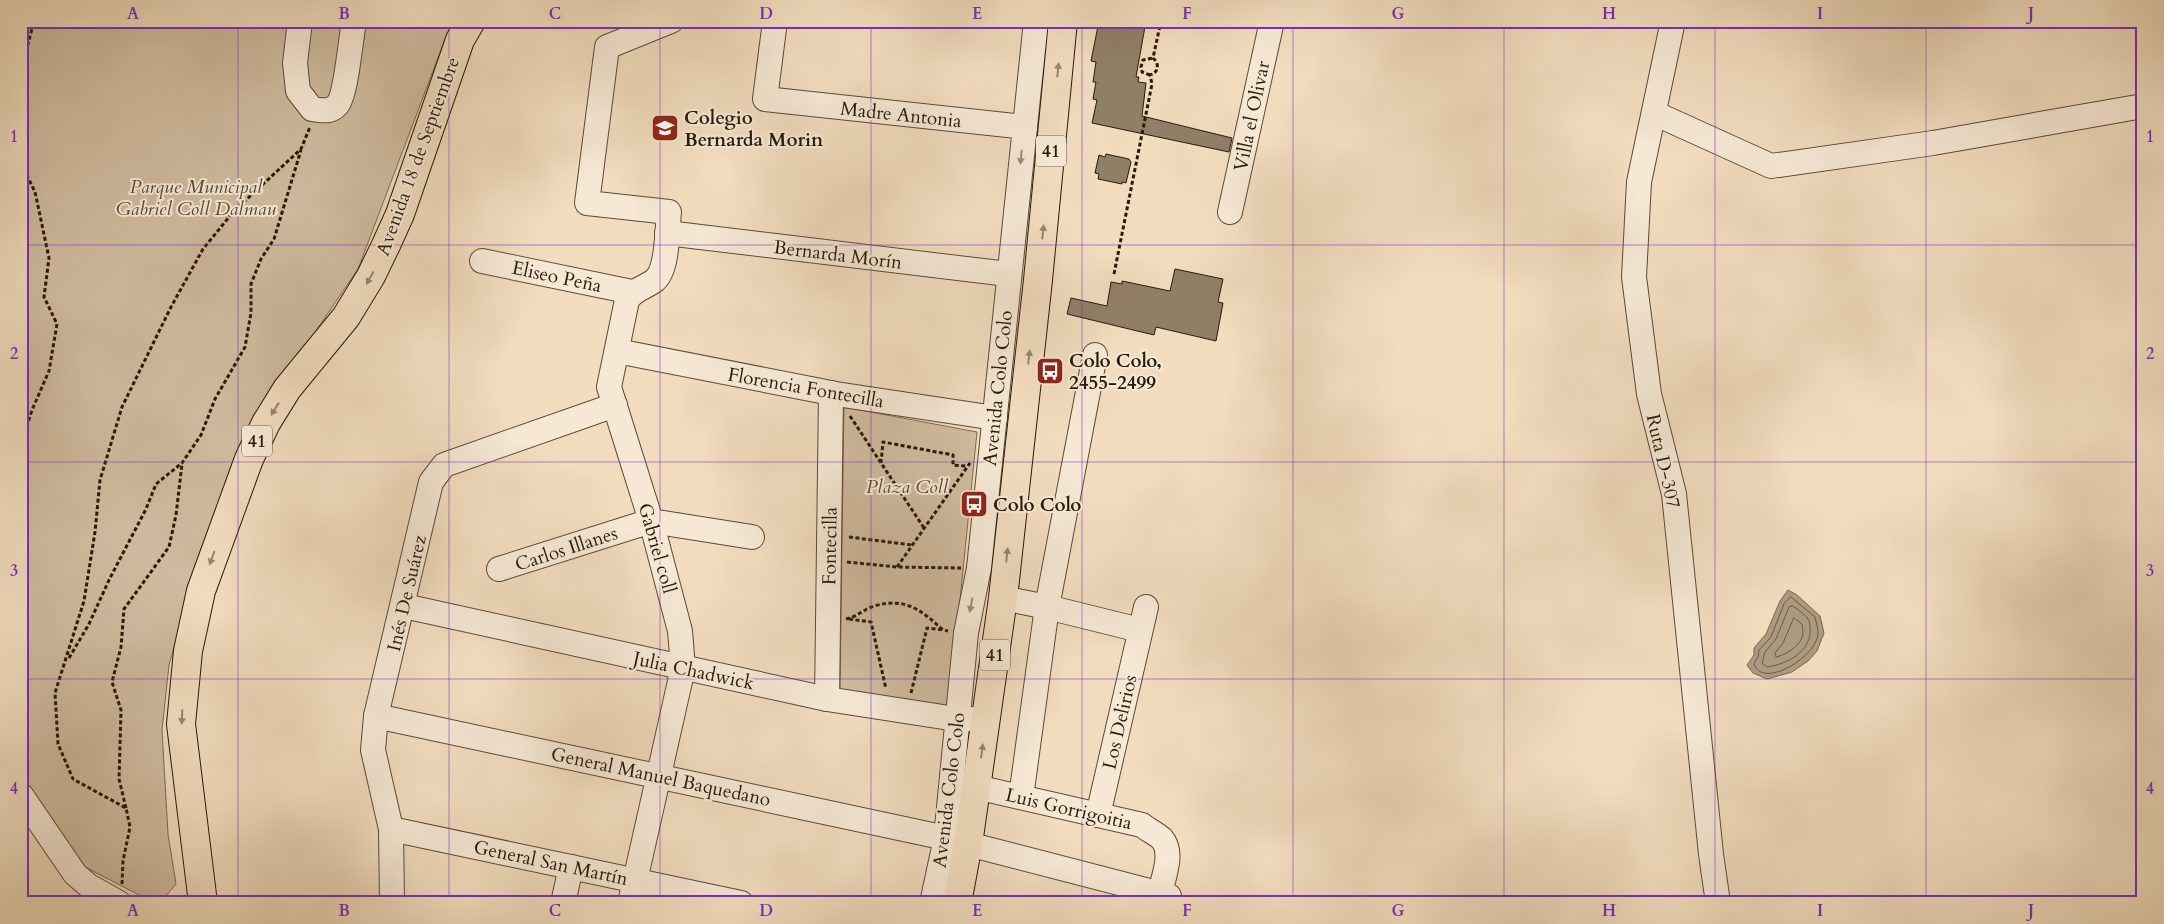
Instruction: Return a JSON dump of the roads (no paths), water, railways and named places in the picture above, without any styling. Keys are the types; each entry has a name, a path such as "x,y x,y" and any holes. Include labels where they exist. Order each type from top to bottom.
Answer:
{"main road":[{"name":"Avenida 18 de Septiembre","path":"203,903 181,724 188,651 201,591 246,468 266,423 288,389 346,317 371,276 386,245 400,214 460,40 471,21"},
{"name":"Avenida Colo Colo","path":"958,903 957,841 976,786 1003,598 1038,280 1063,21"}],"street":[{"path":"300,21 295,63 298,91 312,109 327,111 338,105 343,90 354,21"},
{"name":"Bernarda Morín","path":"671,21 607,47 586,202 668,223 1008,274"},
{"name":"Madre Antonia","path":"775,21 765,99 1025,127"},
{"name":"Avenida Colo Colo","path":"932,903 957,841 955,631 979,568 1008,274 1036,21"},
{"name":"Villa el Olivar","path":"1230,212 1272,21"},
{"name":"Ruta D-307","path":"1673,21 1639,182 1634,276 1649,394 1674,494 1711,854 1718,903"},
{"path":"1654,113 1771,166 1933,143 2143,106"},
{"path":"632,292 645,287 659,276 663,267 668,223"},
{"name":"Eliseo Peña","path":"482,261 632,292"},
{"name":"Gabriel coll","path":"630,903 683,668 680,631 651,521 610,387 625,306 632,292"},
{"name":"Florencia Fontecilla","path":"617,351 834,394 995,418"},
{"path":"1021,797 1047,606 1095,355"},
{"name":"Fontecilla","path":"827,698 838,618 829,560 834,394"},
{"name":"Inés De Suárez","path":"392,903 391,829 373,750 376,716 404,606 431,482 444,466 615,405"},
{"path":"995,418 1023,406"},
{"name":"Carlos Illanes","path":"499,569 651,521 752,537"},
{"path":"1003,598 1047,606 1140,630"},
{"name":"Julia Chadwick","path":"404,606 827,698 956,719 986,719"},
{"name":"Los Delirios","path":"1098,815 1146,607"},
{"name":"General Manuel Baquedano","path":"376,716 957,841 1164,895"},
{"name":"Luis Gorrigoitia","path":"976,786 1142,825 1163,840 1167,850 1168,860 1164,895"},
{"path":"21,795 75,874 89,886 120,894"},
{"name":"General San Martín","path":"391,829 741,903"},
{"path":"563,903 571,866"}],"water":[{"path":"1788,590 1797,595 1820,616 1824,633 1817,651 1808,661 1792,672 1767,679 1753,673 1747,665 1754,655 1754,648 1766,634 1780,601"}],"place":[{"name":"Colegio Bernarda Morin","path":"665,128"},
{"name":"Colo Colo, 2455-2499","path":"1050,371"},
{"name":"Colo Colo","path":"974,504"}],"park label":[{"name":"Parque Municipal Gabriel Coll Dalmau","path":"196,197"},
{"name":"Plaza Coll","path":"907,486"}]}
